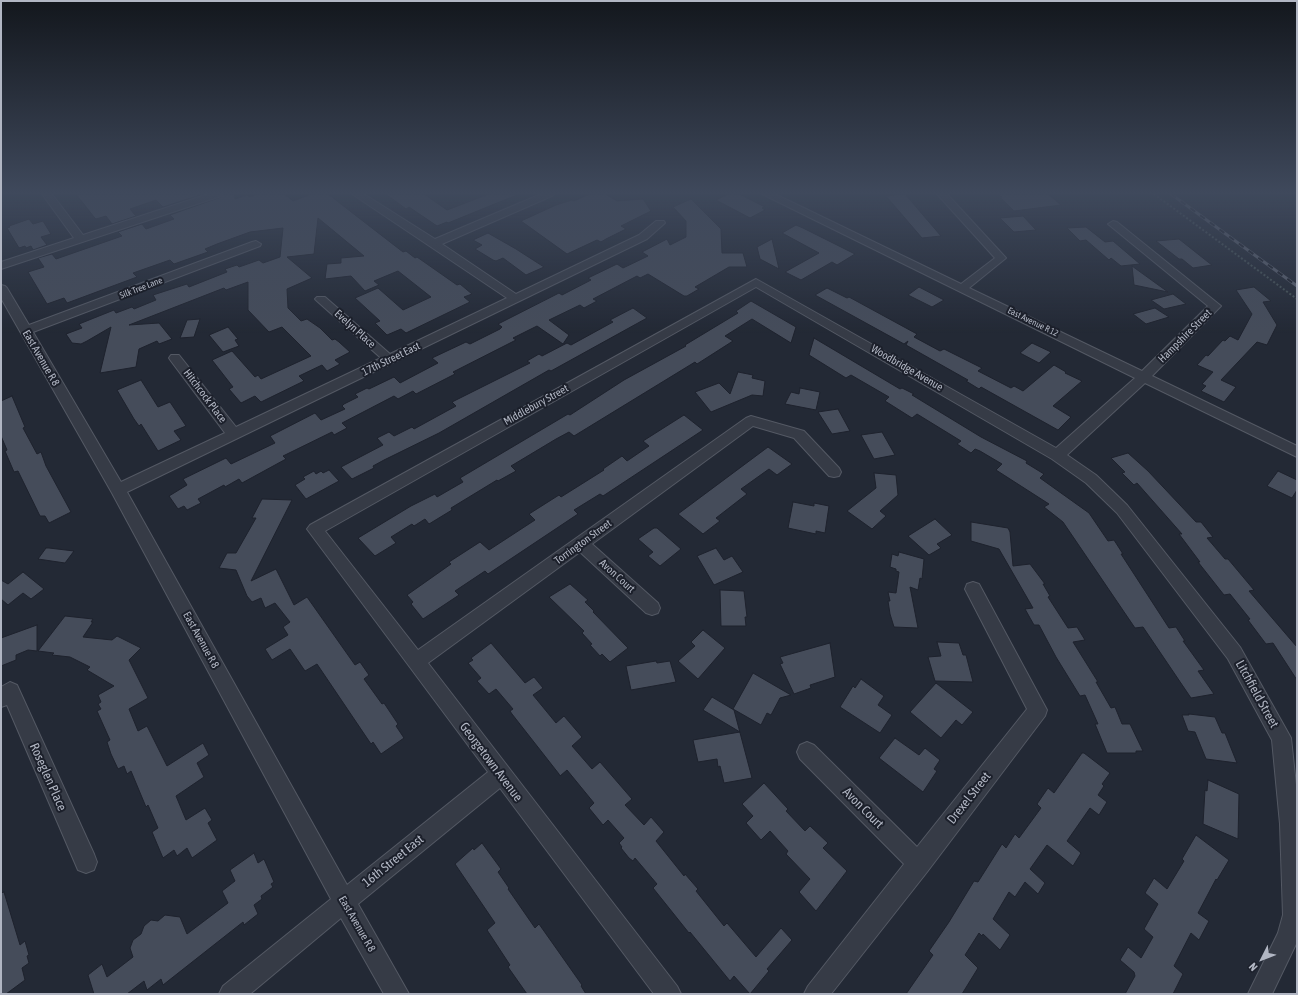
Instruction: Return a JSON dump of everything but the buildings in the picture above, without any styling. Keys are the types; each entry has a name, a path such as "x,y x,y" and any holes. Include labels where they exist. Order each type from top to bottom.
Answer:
{"street":[{"path":"1,266 76,240"},
{"path":"430,240 516,299"},
{"path":"434,243 440,240"},
{"name":"17th Street East","path":"118,490 636,240"},
{"name":"East Avenue R 12","path":"863,240 1297,452"},
{"path":"962,288 1001,258 985,240"},
{"name":"Hampshire Street","path":"1057,455 1144,377 1215,306 1133,240"},
{"name":"Silk Tree Lane","path":"26,331 256,244"},
{"name":"Woodbridge Avenue","path":"756,282 1057,455"},
{"name":"Middlebury Street","path":"315,529 756,282"},
{"name":"East Avenue R 8","path":"1,288 118,490 344,901 397,994"},
{"name":"Evelyn Place","path":"321,299 389,359"},
{"name":"Hitchcock Place","path":"175,358 234,435"},
{"name":"Torrington Street","path":"415,662 581,544 751,420 799,434 834,472"},
{"name":"Litchfield Street","path":"1057,455 1090,479 1122,509 1234,654 1281,738 1290,824 1294,915 1288,936 1260,994"},
{"name":"Georgetown Avenue","path":"315,529 668,994"},
{"name":"Avon Court","path":"581,544 652,608"},
{"name":"Drexel Street","path":"816,994 1038,710 973,589"},
{"name":"Roseglen Place","path":"6,695 86,862"},
{"name":"Avon Court","path":"807,752 919,864"},
{"name":"16th Street East","path":"231,994 501,774"}],"path":[{"path":"1217,240 1297,299"}],"railway":[{"path":"1235,240 1297,286"}]}
